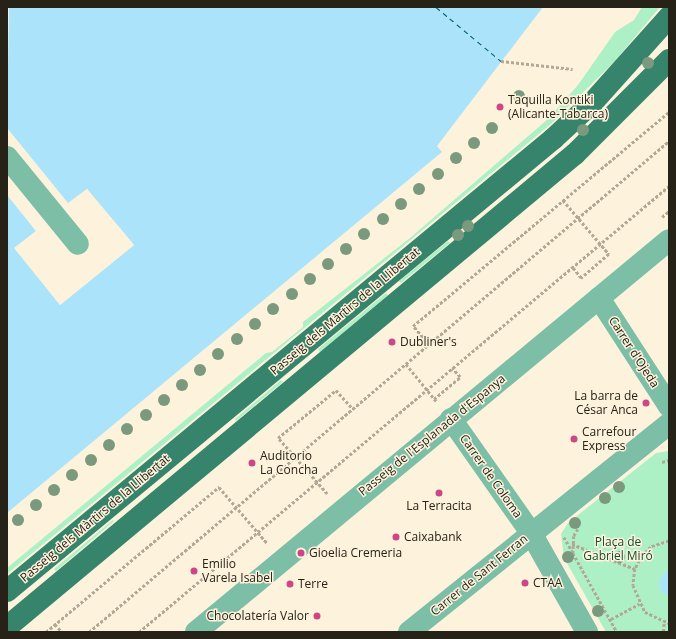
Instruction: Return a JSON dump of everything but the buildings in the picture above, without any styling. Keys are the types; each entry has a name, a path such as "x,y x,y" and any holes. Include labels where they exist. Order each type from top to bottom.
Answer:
{"main road":[{"name":"Passeig dels Màrtirs de la Llibertat","path":"7,591 553,139 593,102 669,17"},
{"path":"7,627 575,154 669,60"}],"street":[{"path":"7,158 78,244"},
{"name":"Passeig de l'Esplanada d'Espanya","path":"196,632 451,419 669,240"},
{"name":"Carrer d'Ojeda","path":"599,298 669,406"},
{"name":"Carrer de Coloma","path":"451,419 531,533"},
{"path":"596,627 531,533 669,424"},
{"name":"Carrer de Sant Ferran","path":"409,632 531,533"}],"path":[{"path":"501,61 573,69"},
{"path":"429,345 413,326 669,112"},
{"path":"89,632 669,142"},
{"path":"139,632 669,186"},
{"path":"563,200 609,254 581,278 572,267"},
{"path":"406,364 434,399 460,377 452,368"},
{"path":"324,490 278,438 336,390 353,409"},
{"path":"659,465 669,460"},
{"path":"46,632 219,487 265,540"},
{"path":"573,553 572,544 584,524"},
{"path":"563,535 617,632"},
{"path":"669,541 652,547 635,569 633,585 639,604 664,622 669,623"},
{"path":"572,544 635,569"},
{"path":"596,627 639,604"},
{"path":"662,632 664,622"},
{"path":"55,624 62,632"}],"green space":[{"path":"642,7 660,7 614,62 552,123 7,574 7,568 266,353 272,352 303,327 303,322 410,238 548,119 578,85 615,32 634,20"},
{"path":"448,241 450,243 401,283 399,281"},
{"path":"386,293 388,295 320,352 318,349"},
{"path":"281,380 283,382 236,421 235,419"},
{"name":"Plaça de Gabriel Miró","path":"669,451 669,632 606,632 564,558 561,534 568,523 656,453"},
{"path":"113,520 114,521 56,571 54,569"}],"water":[{"path":"9,7 543,7 437,146 442,152 7,513 7,195 36,231 15,248 60,305 134,245 87,189 68,204 7,128"},
{"path":"669,567 669,596 661,591 659,581"}],"pier":[{"path":"7,128 68,203 87,189 134,245 60,305 14,248 36,231 7,193 38,230 17,248 60,302 131,245 87,192 67,205"}],"ferry route":[{"path":"436,7 501,61"}],"place":[{"name":"Taquilla Kontiki (Alicante-Tabarca)","path":"500,107"},
{"name":"Dubliner's","path":"392,342"},
{"name":"La barra de César Anca","path":"646,403"},
{"name":"Carrefour Express","path":"574,439"},
{"name":"Auditorio La Concha","path":"252,463"},
{"name":"La Terracita","path":"439,493"},
{"name":"Caixabank","path":"396,537"},
{"name":"Gioelia Cremeria","path":"301,553"},
{"name":"Emilio Varela Isabel","path":"194,571"},
{"name":"CTAA","path":"525,583"},
{"name":"Terre","path":"290,584"},
{"name":"Chocolatería Valor","path":"317,616"}]}
